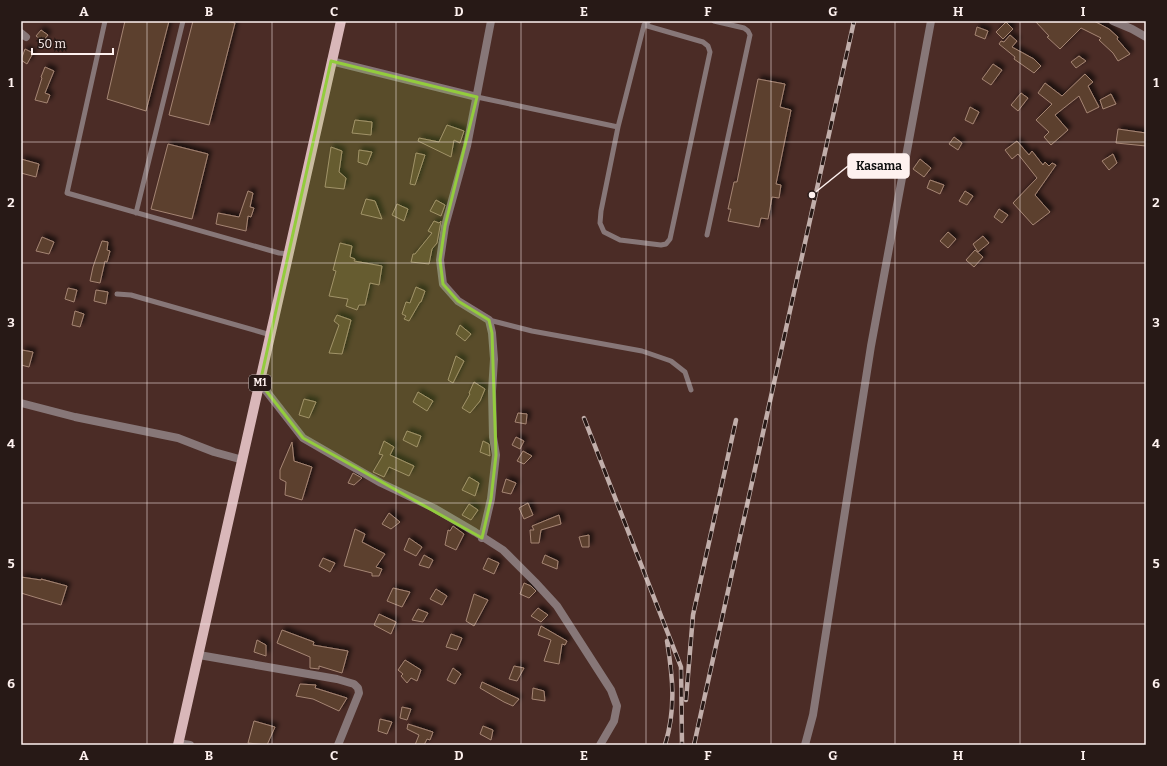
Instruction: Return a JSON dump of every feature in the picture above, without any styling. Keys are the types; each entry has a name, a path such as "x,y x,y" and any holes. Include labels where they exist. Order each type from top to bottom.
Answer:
{"main road":[{"name":"M1","path":"178,744 341,21"}],"street":[{"path":"482,538 491,499 496,455 493,437 492,391 494,359 492,333 489,320 458,301 443,284 440,260 445,226 467,146 491,21"},
{"path":"805,745 812,715 871,346 931,21"},
{"path":"1112,21 1132,29 1146,37"},
{"path":"332,61 477,97"},
{"path":"260,383 291,425 303,438 381,483 434,508 502,550 535,582 557,606 604,676 617,706 614,721 600,745"},
{"path":"21,403 75,417 178,438 214,452 243,460"},
{"path":"199,655 337,679 354,684 358,688 359,693 338,745"},
{"path":"178,744 190,745"}],"lane":[{"path":"105,21 67,193 279,253 289,254"},
{"path":"136,213 183,21"},
{"path":"644,25 703,42 708,46 710,52 670,239 666,244 661,245 620,240 604,232 600,223 601,211 618,127 644,25 649,21"},
{"path":"708,234 750,35 744,28 714,21"},
{"path":"477,97 618,127"},
{"path":"117,294 131,295 271,335"},
{"path":"489,320 532,331 642,351 671,361 685,372 691,390"}],"highlighted area":[{"path":"331,61 477,97 445,226 440,260 443,284 458,301 489,320 492,333 496,455 491,499 482,538 303,438 260,383"}],"building":[{"path":"125,21 169,21 146,111 107,99"},
{"path":"193,21 226,21 235,23 209,125 169,115"},
{"path":"1035,21 1094,21 1109,29 1118,37 1117,39 1130,54 1118,61 1113,53 1099,40 1101,38 1081,28 1060,49 1047,37 1049,36"},
{"path":"1006,22 1013,29 1003,39 996,32"},
{"path":"977,27 988,31 985,39 975,35"},
{"path":"41,30 48,35 43,41 36,36"},
{"path":"1010,35 1017,41 1012,47 1034,59 1041,66 1034,73 1014,59 1015,57 999,44 1001,41 1004,42"},
{"path":"25,49 33,53 27,64 21,60"},
{"path":"1079,56 1086,61 1076,68 1071,62"},
{"path":"993,64 1002,70 991,85 982,79"},
{"path":"45,67 54,71 45,93 50,95 47,103 35,100"},
{"path":"1085,74 1093,82 1088,86 1099,107 1087,113 1079,96 1055,115 1068,130 1051,145 1044,137 1049,132 1036,120 1052,104 1038,93 1045,83 1062,96"},
{"path":"758,79 785,84 780,107 791,110 776,184 781,185 779,198 772,197 768,219 761,218 759,227 728,221 731,209 728,209 734,182 737,182"},
{"path":"1021,93 1028,98 1018,111 1011,105"},
{"path":"1111,94 1116,104 1103,109 1100,100"},
{"path":"970,107 979,112 973,124 965,120"},
{"path":"355,120 372,122 371,135 352,133"},
{"path":"447,125 464,131 460,143 454,140 451,157 418,141 419,138 439,142"},
{"path":"1118,129 1146,133 1146,146 1116,143"},
{"path":"954,137 962,143 958,150 949,144"},
{"path":"1017,141 1029,155 1032,151 1043,165 1045,162 1049,166 1052,163 1056,165 1035,195 1050,212 1033,225 1013,203 1037,178 1018,154 1012,159 1005,150"},
{"path":"168,144 208,154 192,219 151,209"},
{"path":"331,147 342,151 339,172 346,178 344,189 325,187"},
{"path":"359,150 372,152 367,165 358,162"},
{"path":"416,153 425,155 415,185 410,184"},
{"path":"1113,154 1117,163 1109,170 1102,161"},
{"path":"21,159 39,164 36,177 21,173"},
{"path":"920,159 931,168 924,177 913,169"},
{"path":"930,180 944,185 940,194 927,188"},
{"path":"248,191 253,193 250,207 254,208 251,217 248,216 246,231 216,224 218,213 239,217"},
{"path":"965,191 973,196 967,205 959,201"},
{"path":"366,199 375,201 382,219 361,214"},
{"path":"436,200 445,205 441,216 430,211"},
{"path":"397,204 408,209 404,221 392,215"},
{"path":"999,209 1008,215 1002,223 994,217"},
{"path":"434,221 439,223 441,221 437,243 432,249 429,264 411,262 413,254 415,254 432,233 428,231"},
{"path":"948,232 956,239 948,248 940,241"},
{"path":"983,236 989,243 978,252 973,244"},
{"path":"42,237 54,242 49,254 36,251"},
{"path":"102,241 108,242 107,250 110,251 107,262 105,261 100,283 90,281"},
{"path":"340,243 352,246 350,257 355,259 354,261 382,266 379,285 370,283 365,305 359,305 357,310 346,306 348,299 329,296 336,271 333,270"},
{"path":"975,250 983,257 974,267 966,260"},
{"path":"416,287 425,291 421,302 409,321 404,319 406,316 402,314 406,302 410,303"},
{"path":"68,288 77,290 74,302 65,299"},
{"path":"96,290 108,292 106,304 94,301"},
{"path":"75,311 84,314 80,327 72,325"},
{"path":"337,315 351,320 342,354 329,353 339,325 334,321"},
{"path":"460,325 471,334 465,341 456,334"},
{"path":"22,350 33,352 29,367 21,365"},
{"path":"456,356 464,361 453,383 448,380"},
{"path":"474,382 485,389 480,401 470,413 462,408 470,394 469,393"},
{"path":"418,392 433,401 427,411 413,402"},
{"path":"304,399 316,402 309,418 299,415"},
{"path":"518,413 527,414 526,424 515,422"},
{"path":"407,431 421,436 417,447 403,440"},
{"path":"516,437 524,441 520,449 512,445"},
{"path":"384,441 394,447 390,455 414,466 409,476 389,467 384,477 373,472 383,455 379,454"},
{"path":"483,441 489,444 490,456 480,452"},
{"path":"292,442 294,461 312,467 302,500 285,495 286,482 280,479 280,470"},
{"path":"523,451 532,456 524,464 517,461"},
{"path":"353,473 362,478 354,485 348,483"},
{"path":"469,477 479,483 475,496 462,490"},
{"path":"506,479 516,483 511,494 502,492"},
{"path":"528,503 533,515 524,519 519,508"},
{"path":"469,504 478,510 471,520 462,515"},
{"path":"389,513 400,522 391,529 382,524"},
{"path":"559,515 561,524 541,530 539,543 531,543 530,530 534,530 532,526"},
{"path":"453,526 464,534 456,550 445,545 448,530 450,531"},
{"path":"355,529 365,534 362,542 385,554 376,567 382,569 379,576 372,576 372,573 344,566"},
{"path":"589,535 589,547 582,547 579,537"},
{"path":"409,538 422,547 416,556 404,550"},
{"path":"424,555 433,560 429,568 419,565"},
{"path":"545,555 558,561 557,569 542,563"},
{"path":"323,558 335,563 330,572 319,566"},
{"path":"488,558 499,563 494,574 483,569"},
{"path":"21,577 41,579 67,586 61,605 21,593"},
{"path":"524,583 531,586 536,591 529,598 520,594"},
{"path":"393,588 410,592 402,607 387,601"},
{"path":"436,589 447,596 442,605 430,599"},
{"path":"474,594 488,600 474,626 466,621"},
{"path":"538,608 548,615 541,622 531,616"},
{"path":"418,609 428,613 423,622 412,620"},
{"path":"379,614 396,622 391,634 374,625"},
{"path":"541,626 567,641 565,645 562,644 559,664 544,661 551,640 538,635"},
{"path":"282,630 314,642 313,645 348,651 342,673 319,666 319,669 310,668 310,657 277,643"},
{"path":"451,634 462,638 457,650 446,647"},
{"path":"257,640 266,645 266,656 254,652"},
{"path":"405,660 421,670 417,681 411,678 407,683 401,676 403,674 398,670"},
{"path":"514,666 524,668 517,681 509,679"},
{"path":"453,668 461,674 455,684 447,680"},
{"path":"482,682 519,699 513,706 504,702 480,688"},
{"path":"300,684 316,685 315,688 347,698 339,711 313,699 296,696"},
{"path":"533,688 544,691 545,701 532,699"},
{"path":"402,707 411,709 407,720 400,718"},
{"path":"380,719 392,722 387,734 378,731"},
{"path":"254,721 275,727 267,745 248,743"},
{"path":"408,724 433,732 430,740 427,739 424,745 415,745 419,735 407,729"},
{"path":"483,726 493,730 491,740 480,734"}],"railway":[{"path":"694,745 854,21"},
{"path":"584,418 681,667 682,745"},
{"path":"686,700 693,615 736,420"},
{"path":"665,745 671,719 672,706 672,681 667,641"}],"place":[{"name":"Kasama","path":"812,195"}]}
